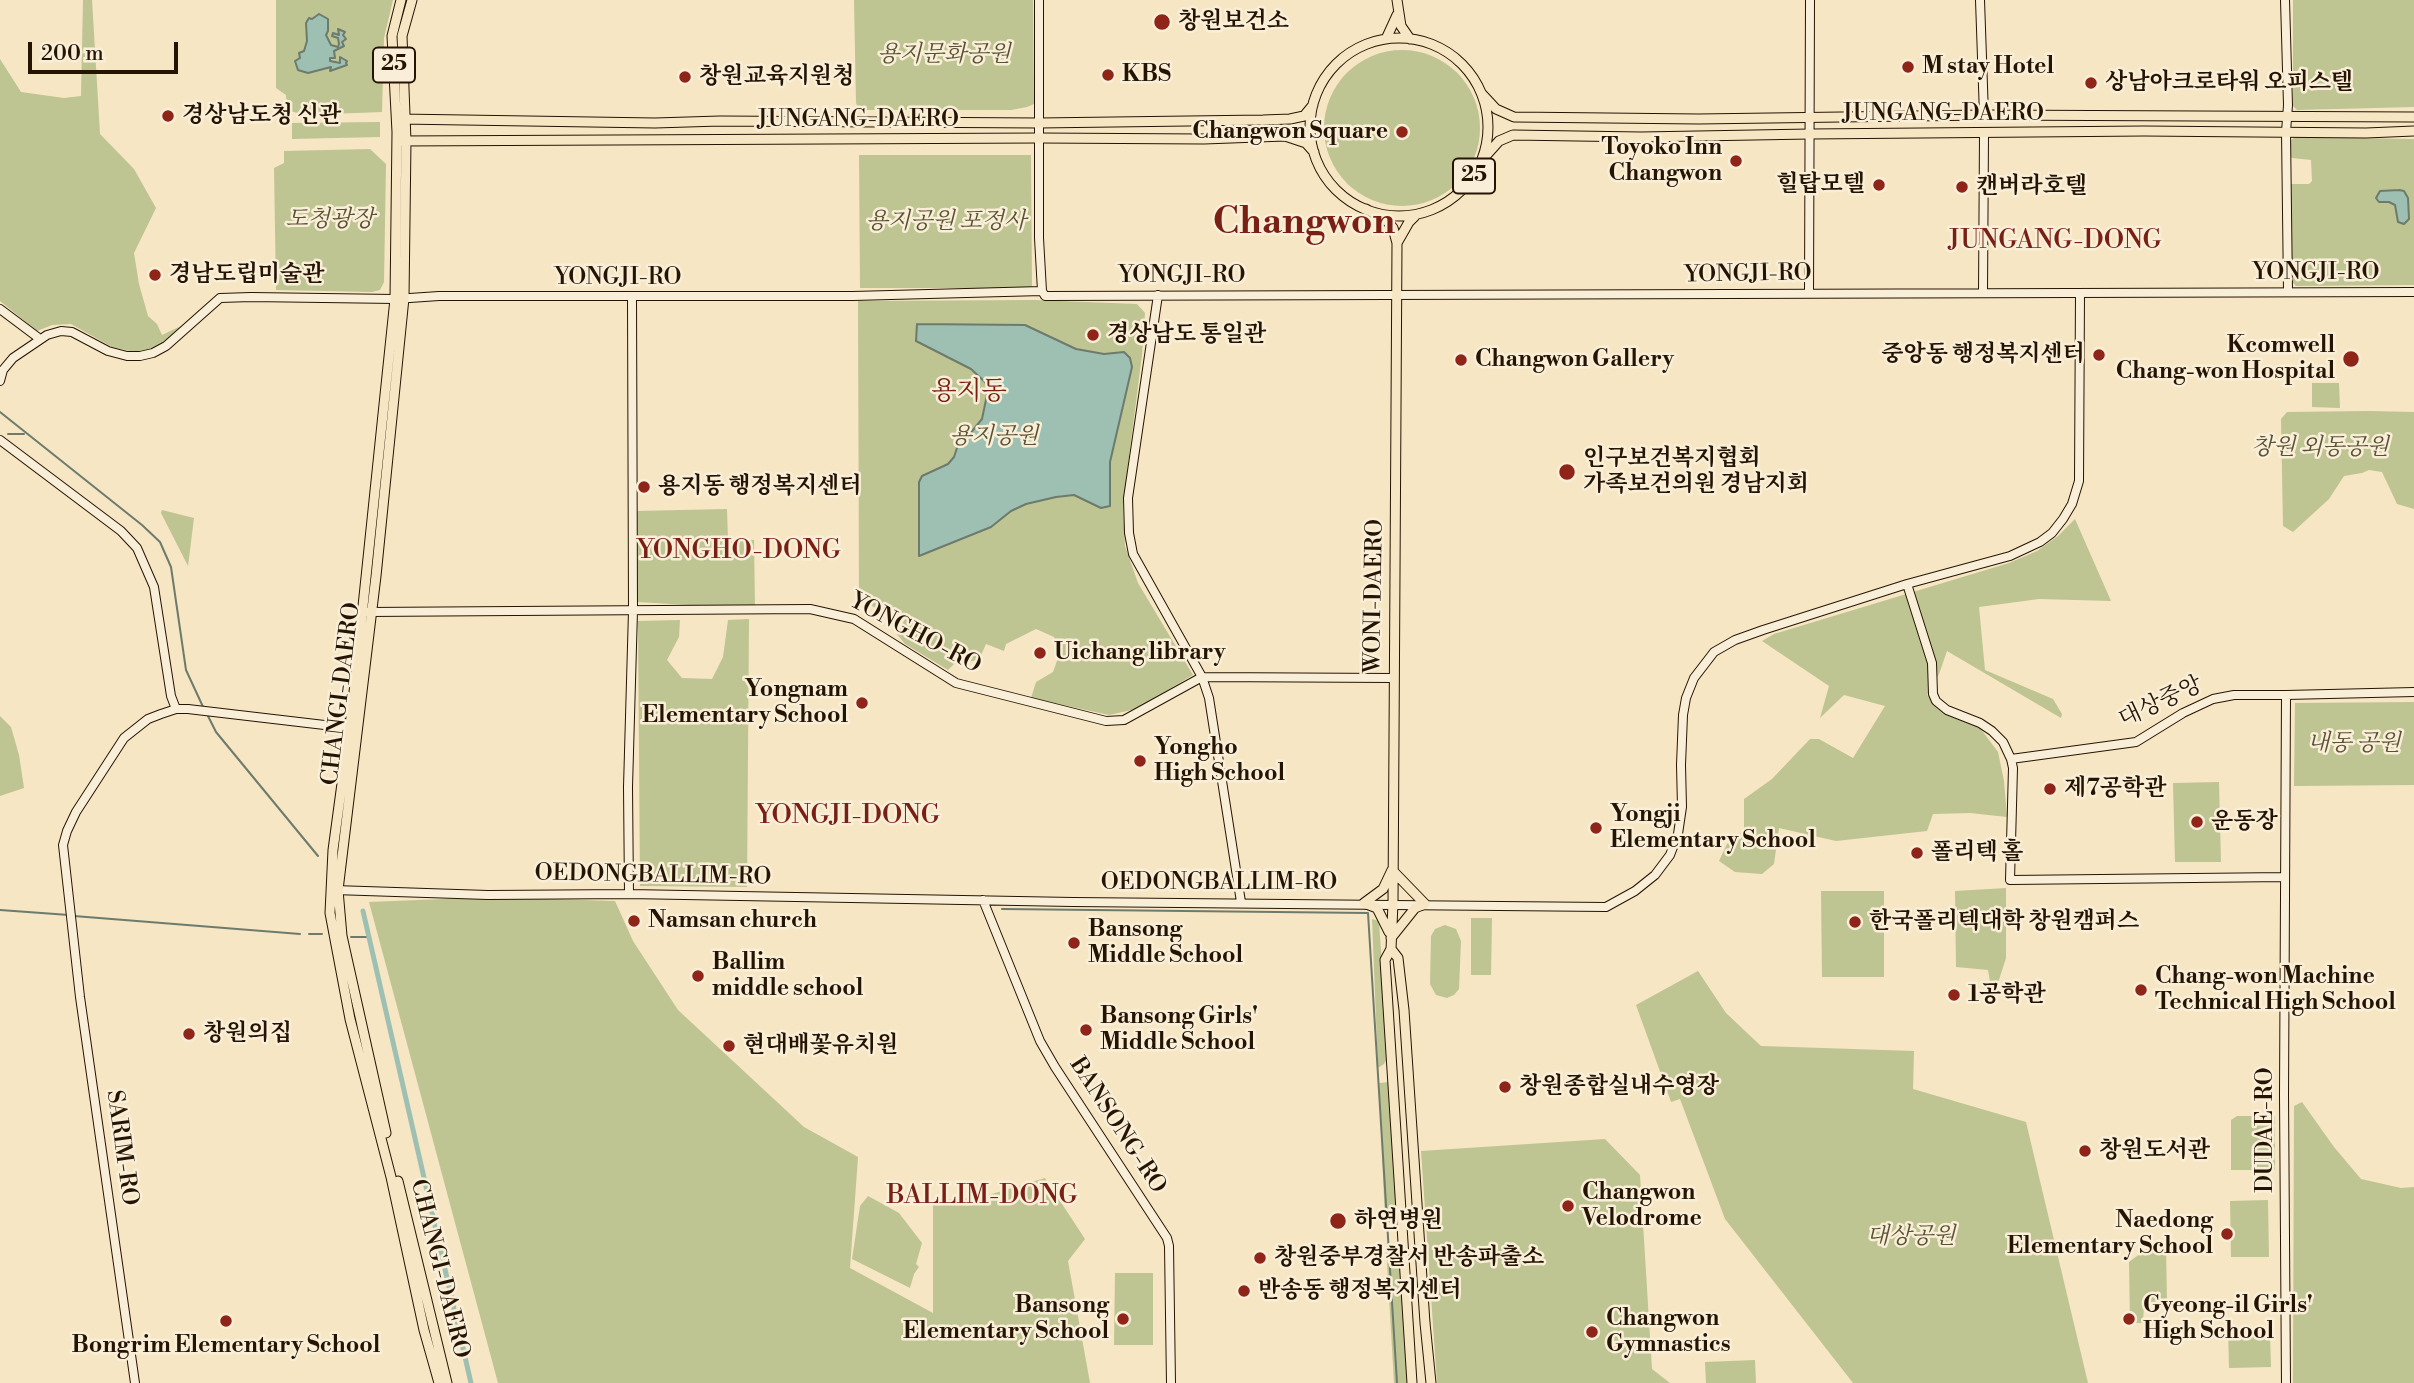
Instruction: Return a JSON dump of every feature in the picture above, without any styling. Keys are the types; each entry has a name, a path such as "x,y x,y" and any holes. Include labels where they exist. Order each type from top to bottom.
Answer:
{"main road":[{"name":"CHANGI-DAERO","path":"401,0 392,36 401,119"},
{"name":"CHANGI-DAERO","path":"412,0 402,36 400,298 340,872 330,913 338,936 447,1383"},
{"path":"1397,0 1401,26 1410,39"},
{"path":"1386,39 1398,13"},
{"name":"25","path":"1386,39 1410,39 1438,47 1457,59 1474,78 1482,94 1488,127 1482,160 1470,182 1457,195 1440,207 1417,215 1391,216 1366,209 1348,200 1333,186 1314,152 1310,128 1313,105 1322,83 1337,64 1359,47 1386,39"},
{"name":"JUNGANG-DAERO","path":"1482,94 1496,109 1514,117 2413,117"},
{"name":"JUNGANG-DAERO","path":"401,119 642,123 1263,120 1304,116 1313,105"},
{"path":"1260,136 1265,128 1263,120"},
{"name":"JUNGANG-DAERO","path":"1482,160 1499,141 1513,135 1641,137 1810,134 2414,133"},
{"name":"JUNGANG-DAERO","path":"400,138 1204,139 1285,136 1306,143 1314,152"},
{"path":"1366,209 1388,222 1393,228 1397,243"},
{"path":"1397,243 1409,222 1417,215"},
{"name":"WONI-DAERO","path":"1397,243 1393,903 1391,949 1385,960 1412,1383"},
{"name":"CHANGI-DAERO","path":"336,888 332,859 367,612"},
{"path":"1364,903 1383,889 1392,870 1425,904 1410,914 1391,938"},
{"path":"1364,903 1377,908 1387,924 1391,938"},
{"name":"CHANGI-DAERO","path":"338,936 350,1019 391,1177 424,1330 439,1383"},
{"name":"WONI-DAERO","path":"1391,949 1398,958 1404,1010 1424,1323 1431,1383"}],"street":[{"path":"1039,0 1042,291"},
{"path":"1809,293 1810,0"},
{"path":"1980,0 1984,115"},
{"path":"2285,0 2288,291"},
{"path":"1983,293 1984,134"},
{"name":"YONGJI-RO","path":"0,381 3,370 13,358 47,335 61,331 72,332 108,351 140,356 166,346 220,298 268,296 853,296 1042,291 1045,296 1592,297 1809,293 2414,292"},
{"name":"OEDONGBALLIM-RO","path":"336,888 488,895 629,894 1606,907 1635,891 1655,875 1670,855 1678,834 1682,807 1683,715 1686,698 1694,678 1714,652 1735,640 1907,584 1992,562 2027,549 2052,533 2072,504 2079,481 2080,293"},
{"path":"1158,295 1128,498 1129,533 1133,554 1144,576 1202,677 1214,724 1241,902"},
{"path":"629,894 628,787 633,611 632,297"},
{"path":"0,309 40,339"},
{"path":"0,440 121,531 137,548 154,587 171,696 176,709 350,728"},
{"path":"1907,584 1932,663 1933,694 1936,701 1947,710 1980,723 1992,731 2003,742 2011,759 2010,880 2285,877"},
{"name":"YONGHO-RO","path":"367,612 827,611 854,619 956,683 1106,721 1124,720 1202,677 1393,678"},
{"path":"2286,695 2414,692"},
{"name":"대상중앙","path":"2011,759 2136,742 2213,698 2234,695 2286,695"},
{"name":"DUDAE-RO","path":"2286,695 2286,1383"},
{"path":"334,725 353,702"},
{"name":"SARIM-RO","path":"135,1383 80,997 63,845 76,812 124,738 148,719 176,709"},
{"path":"334,725 348,745"},
{"name":"BANSONG-RO","path":"983,900 1045,1050 1167,1238 1171,1383"}],"green space":[{"path":"83,0 92,0 100,134 134,169 156,208 134,253 148,316 157,324 162,335 181,326 199,310 196,317 158,348 139,353 112,347 71,324 52,325 37,331 0,301 0,59 21,92 64,98 81,96"},
{"path":"276,0 393,0 384,38 382,112 304,115 287,110 286,95 276,88"},
{"name":"용지문화공원","path":"854,0 1033,0 1034,104 1011,110 864,110 858,107"},
{"path":"2293,0 2414,0 2414,107 2297,110 2293,106"},
{"name":"Changwon Square","path":"1402,50 1432,55 1458,72 1475,98 1480,128 1475,158 1458,184 1432,201 1402,206 1372,201 1346,184 1329,158 1324,128 1329,98 1346,72 1372,55"},
{"path":"380,122 380,137 292,139 292,123"},
{"path":"2295,137 2414,139 2414,285 2296,286 2292,282 2290,184 2309,184 2312,181 2311,160 2289,156 2289,142"},
{"name":"도청광장","path":"370,149 386,164 384,282 380,290 276,290 274,168 284,163 284,151"},
{"name":"용지공원 포정사","path":"859,155 1031,155 1032,288 860,288"},
{"name":"용지공원","path":"1035,300 1137,304 1145,313 1123,504 1125,546 1138,583 1193,675 1136,709 1109,715 1031,698 1036,682 1053,672 1058,658 1054,637 1036,629 1006,644 1004,651 986,644 979,660 954,664 948,670 905,644 896,633 906,618 882,612 859,598 858,301"},
{"path":"2312,383 2339,383 2340,408 2312,407"},
{"name":"창원 외동공원","path":"2287,412 2414,412 2414,509 2397,504 2382,472 2369,470 2344,476 2329,499 2293,532 2283,526 2281,419"},
{"path":"727,509 728,540 754,540 755,609 637,602 637,511"},
{"path":"162,510 194,518 188,566 161,513"},
{"path":"2075,519 2111,601 2039,599 1979,607 1985,670 2053,699 2062,714 2061,718 1947,651 1939,674 1927,695 1980,728 1998,752 2007,817 1970,813 1933,814 1927,831 1836,841 1779,828 1774,864 1762,874 1735,872 1719,861 1727,844 1744,830 1744,799 1772,779 1810,739 1819,739 1853,758 1885,706 1844,695 1820,718 1829,686 1762,641 1774,634 2009,563 2037,551"},
{"path":"749,619 747,887 640,886 638,621 680,620 679,637 667,660 682,678 712,679 723,657 728,620"},
{"name":"내동 공원","path":"2414,702 2414,785 2294,786 2295,703"},
{"path":"0,716 11,727 24,788 0,796"},
{"name":"운동장","path":"2219,782 2221,862 2175,862 2173,783"},
{"path":"2006,888 2006,958 1998,983 1990,982 1988,970 1956,967 1955,891"},
{"path":"1821,891 1884,891 1884,977 1822,977"},
{"path":"491,897 615,901 633,941 678,1010 804,1127 858,1157 850,1268 933,1313 933,1201 982,1197 1045,1178 1085,1239 1068,1261 1090,1383 498,1383 369,902"},
{"path":"1471,918 1492,918 1491,975 1471,975"},
{"path":"1372,919 1379,921 1388,1057 1378,1068"},
{"path":"1445,925 1456,929 1461,941 1459,989 1447,998 1436,995 1430,984 1431,936 1435,929"},
{"name":"대상공원","path":"1698,971 1726,1013 1761,1046 1914,1051 1913,1089 2026,1122 2088,1383 1853,1383 1725,1219 1680,1099 1671,1102 1636,1005"},
{"path":"1390,1082 1400,1215 1393,1223 1385,1222 1379,1083"},
{"path":"2302,1102 2361,1179 2401,1188 2414,1187 2414,1383 2293,1383 2294,1106"},
{"path":"2237,1116 2275,1116 2275,1170 2231,1170 2231,1120"},
{"path":"1605,1139 1640,1175 1652,1369 1670,1383 1437,1383 1421,1151"},
{"path":"868,1196 899,1213 922,1243 916,1264 919,1267 910,1288 852,1259 860,1206"},
{"path":"2268,1200 2269,1257 2231,1257 2230,1201"},
{"path":"1386,1246 1399,1246 1408,1383 1394,1383"},
{"path":"2149,1247 2166,1247 2167,1303 2144,1304 2143,1323 2130,1323 2129,1262"},
{"path":"1115,1273 1153,1273 1153,1345 1114,1345"},
{"path":"2228,1329 2263,1329 2270,1335 2271,1367 2229,1368"},
{"path":"1755,1360 1756,1383 1706,1383 1705,1362"}],"shaded area":[{"path":"319,14 328,19 326,35 331,45 338,47 339,44 338,38 332,36 333,33 339,35 338,29 345,32 343,35 346,39 342,42 344,46 334,51 335,58 330,58 330,61 340,63 340,57 347,61 347,65 330,71 331,67 308,73 298,70 295,61 300,58 299,53 304,51 307,41 306,23 309,18"},
{"path":"2380,191 2404,191 2408,198 2409,219 2404,224 2398,222 2395,205 2379,202 2376,198"},
{"path":"917,324 1025,325 1076,349 1104,354 1124,352 1130,358 1132,367 1110,462 1110,506 1101,508 1074,495 1026,504 1011,511 991,527 919,556 919,482 922,476 948,464 954,457 958,445 982,419 988,390 985,382 971,369 916,341"}],"waterway":[{"path":"0,412 160,542 171,567 186,670 204,709"},
{"path":"8,434 24,434"},
{"path":"207,714 216,732 318,856"},
{"path":"1002,909 1368,913 1397,1383"},
{"path":"0,910 69,915"},
{"path":"363,911 471,1383"},
{"path":"74,916 300,934"},
{"path":"309,934 322,934"},
{"path":"351,937 368,937"}],"place":[{"name":"창원보건소","path":"1162,22"},
{"name":"M stay Hotel","path":"1908,67"},
{"name":"KBS","path":"1108,75"},
{"name":"창원교육지원청","path":"685,77"},
{"name":"상남아크로타워 오피스텔","path":"2091,83"},
{"name":"경상남도청 신관","path":"168,116"},
{"name":"Changwon Square","path":"1402,132"},
{"name":"Toyoko Inn Changwon","path":"1736,161"},
{"name":"힐탑모텔","path":"1879,185"},
{"name":"캔버라호텔","path":"1962,187"},
{"name":"경남도립미술관","path":"155,275"},
{"name":"경상남도 통일관","path":"1093,335"},
{"name":"중앙동 행정복지센터","path":"2099,355"},
{"name":"Kcomwell Chang-won Hospital","path":"2351,359"},
{"name":"Changwon Gallery","path":"1461,360"},
{"name":"인구보건복지협회 가족보건의원 경남지회","path":"1567,472"},
{"name":"용지동 행정복지센터","path":"644,487"},
{"name":"Uichang library","path":"1040,653"},
{"name":"Yongnam Elementary School","path":"862,703"},
{"name":"Yongho High School","path":"1140,761"},
{"name":"제7공학관","path":"2050,789"},
{"name":"운동장","path":"2197,822"},
{"name":"Yongji Elementary School","path":"1596,828"},
{"name":"폴리텍 홀","path":"1917,853"},
{"name":"Namsan church","path":"634,921"},
{"name":"한국폴리텍대학 창원캠퍼스","path":"1855,922"},
{"name":"Bansong Middle School","path":"1074,943"},
{"name":"Ballim middle school","path":"698,976"},
{"name":"Chang-won Machine Technical High School","path":"2141,990"},
{"name":"1공학관","path":"1954,995"},
{"name":"Bansong Girls' Middle School","path":"1086,1030"},
{"name":"창원의집","path":"189,1034"},
{"name":"현대배꽃유치원","path":"729,1046"},
{"name":"창원종합실내수영장","path":"1505,1087"},
{"name":"창원도서관","path":"2085,1151"},
{"name":"Changwon Velodrome","path":"1568,1206"},
{"name":"하연병원","path":"1338,1221"},
{"name":"Naedong Elementary School","path":"2227,1234"},
{"name":"창원중부경찰서 반송파출소","path":"1260,1258"},
{"name":"반송동 행정복지센터","path":"1244,1291"},
{"name":"Bansong Elementary School","path":"1123,1319"},
{"name":"Gyeong-il Girls' High School","path":"2129,1319"},
{"name":"Bongrim Elementary School","path":"226,1321"},
{"name":"Changwon Gymnastics","path":"1592,1332"}],"district":[{"name":"Changwon","path":"1304,224"},
{"name":"JUNGANG-DONG","path":"2055,242"},
{"name":"용지동","path":"969,393"},
{"name":"YONGHO-DONG","path":"739,552"},
{"name":"YONGJI-DONG","path":"848,817"},
{"name":"BALLIM-DONG","path":"982,1197"}]}
